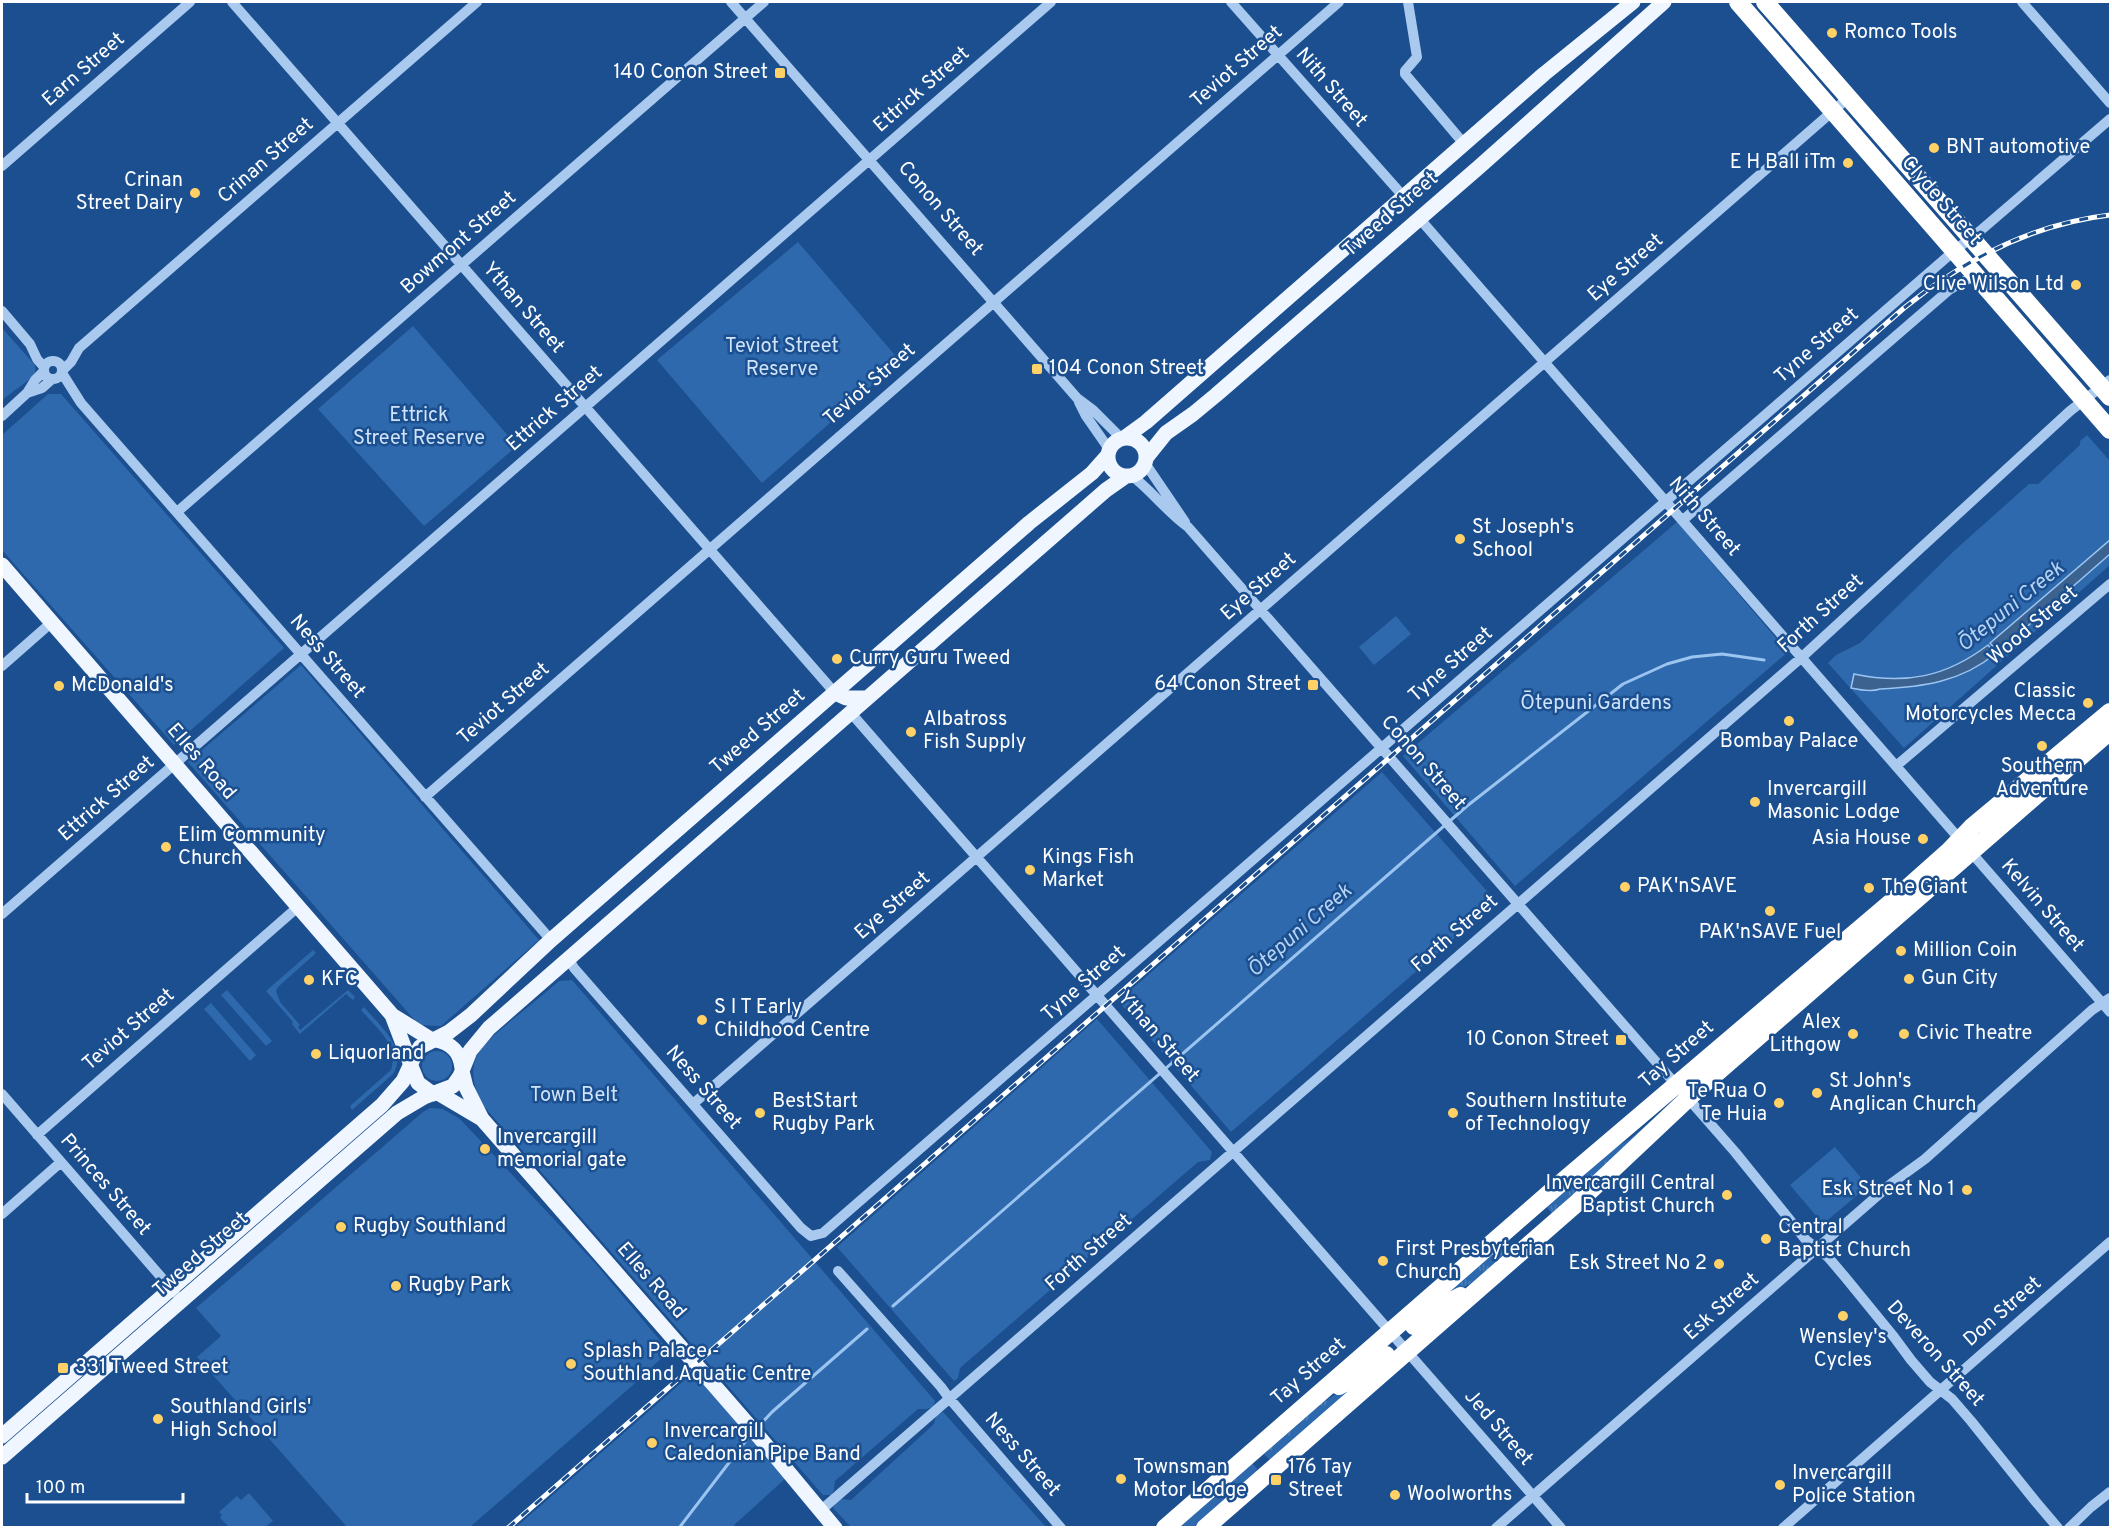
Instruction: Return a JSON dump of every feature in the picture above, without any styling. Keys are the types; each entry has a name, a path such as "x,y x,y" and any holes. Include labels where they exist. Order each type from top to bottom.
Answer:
{"highway":[{"name":"Clyde Street","path":"1738,2 2110,430"},
{"name":"Clyde Street","path":"1765,2 1971,237 2108,388"},
{"name":"Tay Street","path":"1966,845 2017,789 2110,712"},
{"name":"Tay Street","path":"1165,1527 1299,1411 1399,1342 1499,1238 1682,1092 1896,898 2110,731"},
{"name":"Tay Street","path":"1205,1527 1269,1472 1428,1314 1491,1278 1577,1203 1682,1092"},
{"path":"1499,1238 1517,1241 1521,1249 1519,1255"},
{"path":"1252,1452 1269,1472"}],"main road":[{"name":"Tweed Street","path":"1123,438 1146,422 1544,74 1632,2"},
{"name":"Tweed Street","path":"1146,461 1166,433 1193,414 1278,341 1561,95 1664,2"},
{"path":"1544,74 1561,95"},
{"path":"1404,197 1413,204 1435,204"},
{"path":"1387,212 1403,212 1419,218"},
{"path":"1262,322 1278,341"},
{"path":"1109,452 1114,443 1123,438"},
{"name":"Conon Street","path":"1123,438 1140,442 1144,447 1146,461"},
{"name":"Tweed Street","path":"2,1457 382,1105 404,1081 420,1047 455,1028 471,1015 551,940 1029,523 1092,473 1109,452"},
{"name":"Conon Street","path":"1109,452 1112,469 1128,476"},
{"path":"1128,476 1140,471 1146,461"},
{"name":"Tweed Street","path":"2,1436 396,1113 415,1102 453,1086 470,1051 482,1035 1101,495 1128,476"},
{"name":"Elles Road","path":"2,565 392,1015 434,1040"},
{"path":"835,693 846,698 867,698"},
{"path":"818,708 836,708 851,712"},
{"path":"537,953 560,949 568,958"},
{"name":"Elles Road","path":"392,1015 411,1065"},
{"path":"434,1040 453,1047 460,1058 462,1070"},
{"path":"411,1065 418,1083 436,1093"},
{"name":"Elles Road","path":"462,1070 466,1087 482,1119 835,1527"},
{"name":"Elles Road","path":"436,1093 482,1119"}],"street":[{"name":"Earn Street","path":"2,166 190,2"},
{"name":"Ythan Street","path":"232,2 835,693"},
{"name":"Crinan Street","path":"2,416 27,393 42,388 64,354 79,348 477,2"},
{"name":"Conon Street","path":"731,2 1077,398 1123,438"},
{"name":"Bowmont Street","path":"177,512 764,2"},
{"name":"Ettrick Street","path":"2,914 1051,2"},
{"name":"Nith Street","path":"1231,2 1404,197"},
{"name":"Teviot Street","path":"425,797 1339,2"},
{"path":"1408,2 1417,57 1405,74 1465,144"},
{"path":"2022,2 2110,103"},
{"name":"Eye Street","path":"693,1104 1849,98"},
{"name":"Tyne Street","path":"814,1236 825,1232 1954,250 1980,231 2110,119"},
{"name":"Nith Street","path":"1419,218 1966,845"},
{"path":"1683,520 1949,290 1975,275"},
{"name":"Ness Street","path":"2,311 30,344 37,359 53,370 551,940"},
{"name":"Forth Street","path":"820,1511 1802,657 2084,399 2108,388"},
{"path":"1077,398 1109,452"},
{"path":"1146,461 1188,527"},
{"name":"Conon Street","path":"1128,476 1151,491 1172,515 1188,527 1682,1092"},
{"name":"Wood Street","path":"1896,766 2110,584"},
{"path":"2,666 52,622"},
{"name":"Ythan Street","path":"851,712 1399,1342"},
{"name":"Kelvin Street","path":"1966,845 2108,1004"},
{"name":"Teviot Street","path":"37,1135 299,906"},
{"name":"Ness Street","path":"568,958 574,968 801,1228 814,1236"},
{"name":"Esk Street","path":"1496,1527 1892,1183 1925,1159 2009,1083 2108,1004"},
{"name":"Deveron Street","path":"1682,1092 1735,1152 1804,1237 1828,1257 1894,1336 1911,1360 1940,1391 1952,1399 2058,1527"},
{"name":"Princes Street","path":"2,1094 177,1294"},
{"path":"2,1215 61,1162"},
{"name":"Don Street","path":"1783,1527 2110,1242"},
{"name":"Ness Street","path":"838,1271 1061,1527"},
{"name":"Jed Street","path":"1399,1342 1561,1527"},
{"path":"2069,1527 2110,1492"}],"green space":[{"name":"Teviot Street Reserve","path":"798,242 900,361 762,483 657,360"},
{"name":"Ettrick Street Reserve","path":"413,326 517,446 424,526 318,409"},
{"path":"2,328 35,365 35,374 2,401"},
{"path":"48,394 61,394 284,648 174,745 2,550 2,435"},
{"path":"2087,435 2110,461 2110,565 1904,748 1828,663 1836,655 1860,643 1955,550 2029,484 2038,484 2080,445 2080,441"},
{"name":"Ōtepuni Gardens","path":"1677,522 1788,652 1515,886 1403,756"},
{"path":"1396,616 1411,634 1374,665 1359,647"},
{"path":"301,665 539,940 441,1026 419,1025 188,762"},
{"path":"1382,772 1495,903 1231,1132 1118,1001"},
{"path":"313,950 316,953 276,991 280,1002 300,1025 298,1027 300,1030 348,990 355,997 353,1000 346,994 300,1034 292,1024 293,1022 266,991"},
{"name":"Town Belt","path":"572,980 935,1401 933,1407 918,1409 835,1481 831,1495 823,1495 481,1103 473,1075 477,1055 491,1038 559,981"},
{"path":"227,990 272,1041 266,1046 221,995"},
{"path":"211,1003 256,1055 250,1061 204,1009"},
{"path":"364,1007 390,1038 395,1047 397,1065 393,1074 352,1110 350,1106 391,1070 393,1061 392,1052 385,1037 361,1010"},
{"path":"1097,1019 1212,1152 1210,1160 1198,1162 960,1368 958,1378 954,1381 837,1247"},
{"path":"437,1051 448,1055 452,1066 448,1077 437,1081 426,1077 422,1066 426,1055"},
{"name":"Rugby Park","path":"430,1108 443,1109 460,1119 595,1263 669,1351 470,1527 347,1527 197,1357 221,1336 196,1308"},
{"path":"1665,1109 1554,1216 1545,1205"},
{"path":"1835,1147 1868,1186 1823,1224 1790,1185"},
{"path":"1507,1243 1512,1243 1515,1247 1488,1273 1426,1310"},
{"path":"695,1371 787,1477 732,1527 515,1528"},
{"path":"1372,1372 1270,1460 1264,1454 1307,1412"},
{"path":"943,1412 1046,1527 851,1527 833,1508 835,1502 842,1499 851,1500 934,1424 936,1415"},
{"path":"1250,1464 1257,1469 1255,1476 1196,1527 1174,1528"},
{"path":"249,1493 273,1521 265,1527 229,1527 220,1518 222,1515 219,1512 237,1496 241,1500"}],"shaded area":[{"path":"2110,540 2110,554 1998,652 1990,643"},
{"path":"1988,645 1995,654 1955,677 1911,687 1870,691 1851,688 1854,674 1891,679 1924,676 1957,665"}],"waterway":[{"name":"Ōtepuni Creek","path":"893,1306 1467,806 1623,684 1667,664 1692,657 1722,654 1764,660"},
{"name":"Ōtepuni Creek","path":"758,1427 867,1329"},
{"name":"Ōtepuni Creek","path":"679,1528 751,1434"}],"railway":[{"path":"508,1528 1904,308 1951,274 2001,246 2053,226 2110,215"}],"place":[{"name":"Romco Tools","path":"1832,33"},
{"name":"140 Conon Street","path":"780,73"},
{"name":"BNT automotive","path":"1934,148"},
{"name":"E H Ball iTm","path":"1848,163"},
{"name":"Crinan Street Dairy","path":"195,193"},
{"name":"Clive Wilson Ltd","path":"2076,285"},
{"name":"104 Conon Street","path":"1037,369"},
{"name":"St Joseph's School","path":"1460,539"},
{"name":"Curry Guru Tweed","path":"837,659"},
{"name":"64 Conon Street","path":"1313,685"},
{"name":"McDonald's","path":"59,686"},
{"name":"Classic Motorcycles Mecca","path":"2088,703"},
{"name":"Bombay Palace","path":"1789,721"},
{"name":"Albatross Fish Supply","path":"911,732"},
{"name":"Southern Adventure","path":"2042,746"},
{"name":"Invercargill Masonic Lodge","path":"1755,802"},
{"name":"Asia House","path":"1923,839"},
{"name":"Elim Community Church","path":"166,847"},
{"name":"Kings Fish Market","path":"1030,870"},
{"name":"PAK'nSAVE","path":"1625,887"},
{"name":"The Giant","path":"1869,888"},
{"name":"PAK'nSAVE Fuel","path":"1770,911"},
{"name":"Million Coin","path":"1901,951"},
{"name":"Gun City","path":"1909,979"},
{"name":"KFC","path":"309,980"},
{"name":"S I T Early Childhood Centre","path":"702,1020"},
{"name":"Alex Lithgow","path":"1853,1034"},
{"name":"Civic Theatre","path":"1904,1034"},
{"name":"10 Conon Street","path":"1621,1040"},
{"name":"Liquorland","path":"316,1054"},
{"name":"St John's Anglican Church","path":"1817,1093"},
{"name":"Te Rua O Te Huia","path":"1779,1103"},
{"name":"BestStart Rugby Park","path":"760,1113"},
{"name":"Southern Institute of Technology","path":"1453,1113"},
{"name":"Invercargill memorial gate","path":"485,1149"},
{"name":"Esk Street No 1","path":"1967,1190"},
{"name":"Invercargill Central Baptist Church","path":"1727,1195"},
{"name":"Rugby Southland","path":"341,1227"},
{"name":"Central Baptist Church","path":"1766,1239"},
{"name":"First Presbyterian Church","path":"1383,1261"},
{"name":"Esk Street No 2","path":"1719,1264"},
{"name":"Rugby Park","path":"396,1286"},
{"name":"Wensley's Cycles","path":"1843,1316"},
{"name":"Splash Palace - Southland Aquatic Centre","path":"571,1364"},
{"name":"331 Tweed Street","path":"63,1368"},
{"name":"Southland Girls' High School","path":"158,1419"},
{"name":"Invercargill Caledonian Pipe Band","path":"652,1443"},
{"name":"Townsman Motor Lodge","path":"1121,1479"},
{"name":"176 Tay Street","path":"1276,1480"},
{"name":"Invercargill Police Station","path":"1780,1485"},
{"name":"Woolworths","path":"1395,1495"}]}
